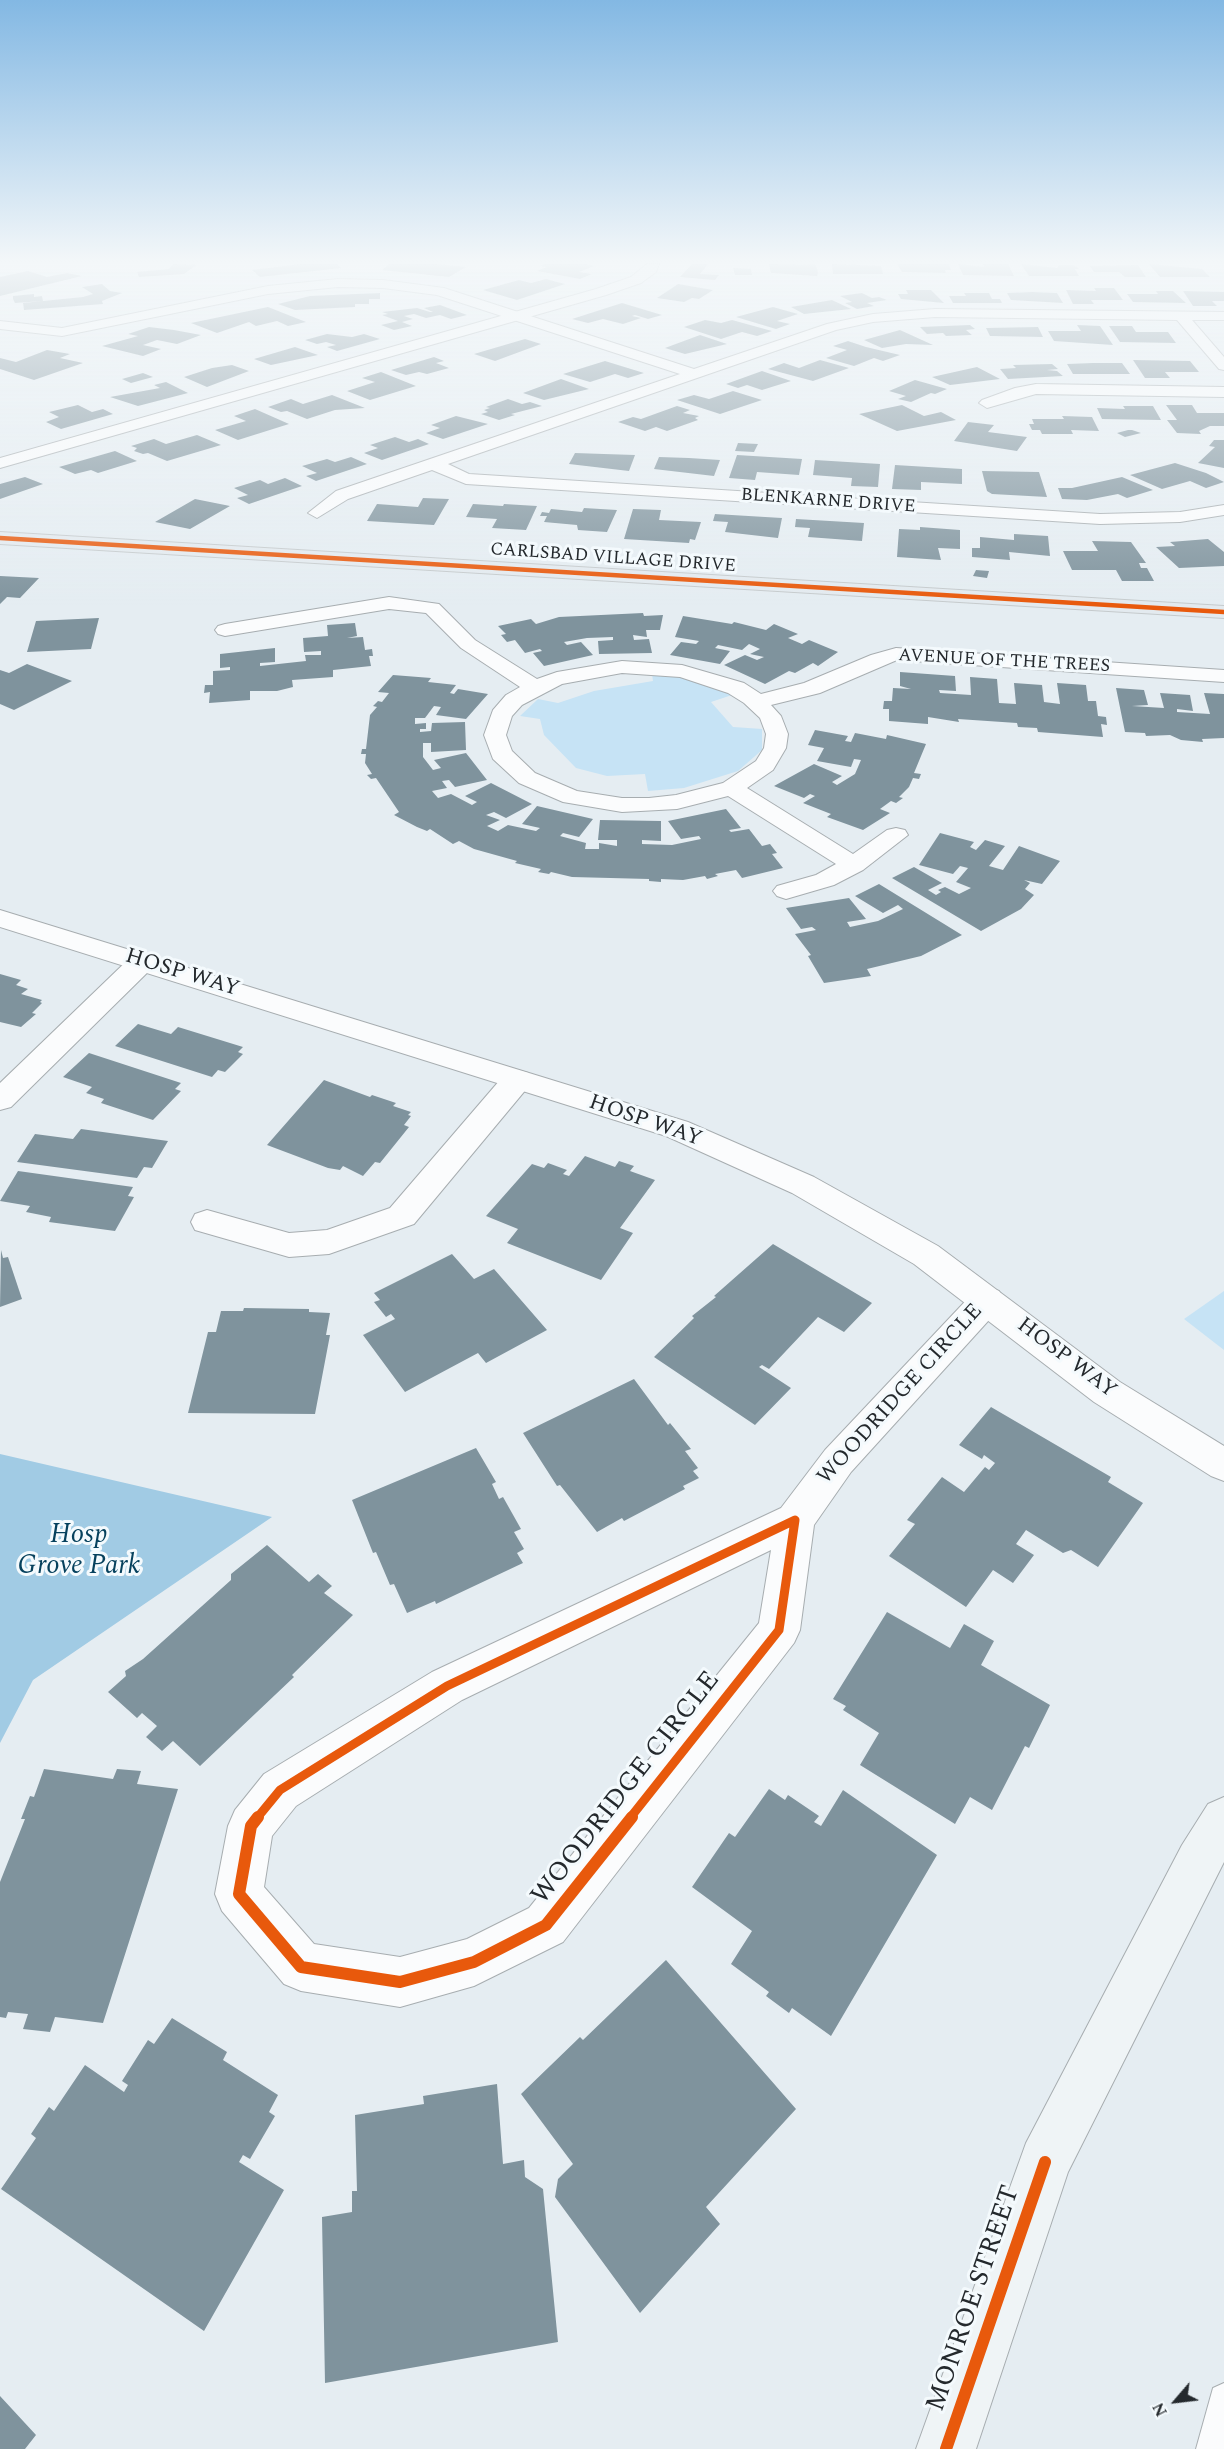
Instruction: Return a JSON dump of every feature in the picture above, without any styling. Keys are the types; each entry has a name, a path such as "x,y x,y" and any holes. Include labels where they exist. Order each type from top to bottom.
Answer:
{"main road":[{"name":"CARLSBAD VILLAGE DRIVE","path":"0,538 1224,612"},
{"name":"MONROE STREET","path":"945,2449 1045,2162 1198,1861 1224,1820"}],"street":[{"path":"0,463 299,378"},
{"path":"317,513 342,495 435,465 676,378"},
{"path":"987,403 1020,391 1036,389 1224,392"},
{"name":"BLENKARNE DRIVE","path":"435,465 466,479 1100,519 1180,516 1224,510"},
{"path":"225,630 389,603 432,608 468,644 535,687"},
{"name":"AVENUE OF THE TREES","path":"756,702 812,688 878,659 896,654 1224,676"},
{"path":"653,667 713,678 736,688 756,702 771,716 777,734 775,748 765,765 731,788 677,802 649,805 596,802 546,788 516,771 501,754 495,735 501,715 514,700 535,687 557,678 599,669 653,667"},
{"path":"731,788 854,865"},
{"path":"786,891 825,880 854,865 897,835"},
{"name":"HOSP WAY","path":"0,918 678,1129 803,1185 926,1255 1107,1392 1224,1466"},
{"path":"0,1100 143,961"},
{"path":"207,1222 289,1245 329,1242 402,1216 517,1080"},
{"name":"WOODRIDGE CIRCLE","path":"795,1520 447,1686 280,1790 250,1826 239,1894 301,1967 400,1982 474,1962 546,1925 779,1630 795,1520 838,1461 987,1300"}],"lane":[{"path":"1212,2449 1224,2399"}],"shaded area":[{"path":"652,674 676,675 715,685 732,695 711,702 733,727 762,729 762,750 738,771 684,788 648,791 645,774 607,776 576,768 544,735 540,719 520,716 538,699 558,703 594,691 653,681"},
{"path":"1224,1291 1224,1350 1184,1319"}],"green space":[{"name":"Hosp Grove Park","path":"0,1454 272,1517 33,1680 0,1743"}],"building":[{"path":"124,378 148,378 131,383 122,379"},
{"path":"187,378 230,378 207,387"},
{"path":"363,378 397,378 416,386 370,400 347,391 375,382"},
{"path":"577,378 602,378 590,382"},
{"path":"742,378 783,378 791,381 762,390 747,385 738,388 726,384"},
{"path":"803,378 821,378 813,381"},
{"path":"935,378 1000,379 950,385"},
{"path":"561,379 589,389 544,400 523,393"},
{"path":"915,380 947,389 911,402 898,399 906,396 889,391"},
{"path":"166,382 188,393 138,406 110,397 160,388 154,385"},
{"path":"733,391 762,400 720,414 677,400 694,395 709,399"},
{"path":"332,395 365,408 335,410 307,419 268,407 291,399 303,404"},
{"path":"508,399 522,404 530,402 542,406 511,414 515,415 499,420 481,414 488,412 484,410 490,408 486,407"},
{"path":"78,405 92,412 103,409 113,414 61,429 46,422 59,417 49,412"},
{"path":"902,405 924,416 941,412 956,420 897,431 859,414"},
{"path":"1166,405 1192,405 1197,413 1224,413 1224,426 1210,426 1199,431 1201,434 1177,433 1167,420 1177,420"},
{"path":"677,406 690,410 683,413 699,416 695,418 698,420 667,431 656,427 645,431 618,422 633,417 641,419"},
{"path":"1123,406 1153,406 1161,420 1102,419 1097,408 1125,409"},
{"path":"255,409 289,424 238,440 215,430 246,421 234,416"},
{"path":"456,416 488,424 443,439 426,433 440,428 431,425"},
{"path":"1062,416 1092,417 1099,431 1071,430 1073,434 1042,434 1040,430 1032,430 1029,424 1034,424 1032,419 1064,419"},
{"path":"968,422 994,425 988,432 1027,437 1017,451 954,441"},
{"path":"1128,430 1141,433 1125,437 1117,433"},
{"path":"197,435 221,445 167,461 148,453 134,451 137,448 131,446 154,439 166,444"},
{"path":"395,437 409,442 418,439 429,444 382,460 364,453 378,448 370,445"},
{"path":"1214,440 1224,440 1224,468 1198,463 1215,447 1209,446"},
{"path":"738,443 758,444 754,452 735,451"},
{"path":"115,451 137,461 98,473 91,470 75,474 59,467"},
{"path":"575,453 635,455 629,471 569,464"},
{"path":"737,455 802,459 799,475 757,472 755,480 729,478"},
{"path":"351,457 367,464 316,481 306,476 317,473 302,466 327,459 335,462"},
{"path":"659,457 720,460 714,476 654,469"},
{"path":"815,460 880,464 878,487 851,486 852,478 813,475"},
{"path":"1175,463 1206,473 1224,482 1206,488 1190,481 1162,489 1130,475"},
{"path":"895,465 962,469 962,484 921,482 921,490 892,489"},
{"path":"982,471 1039,472 1047,497 992,494 987,491"},
{"path":"25,477 43,484 0,499 0,484"},
{"path":"1122,477 1153,490 1127,498 1118,494 1087,500 1062,499 1058,488 1072,488"},
{"path":"285,478 302,486 249,504 237,498 248,495 234,488 260,480 268,484"},
{"path":"423,498 449,499 434,525 367,521 377,504 418,507"},
{"path":"195,499 230,506 190,529 155,522"},
{"path":"473,504 537,506 526,530 492,528 497,519 466,517"},
{"path":"584,508 617,510 607,532 578,530 577,525 544,522 547,516 540,516 542,512 549,513 551,509 582,512"},
{"path":"633,509 661,510 659,520 701,522 695,540 690,539 689,543 624,539"},
{"path":"715,514 782,518 778,538 725,532 728,522 713,521"},
{"path":"796,519 864,523 862,541 808,537 810,528 795,527"},
{"path":"920,527 960,530 960,549 938,548 941,560 897,557 899,529 920,530"},
{"path":"1014,534 1048,536 1050,556 1009,552 1010,560 972,557 972,548 980,548 980,537 1014,540"},
{"path":"1208,539 1224,552 1224,566 1179,568 1156,547 1175,546 1170,542"},
{"path":"1092,541 1131,542 1146,563 1139,563 1141,568 1147,568 1154,581 1122,581 1116,570 1072,570 1063,551 1098,551"},
{"path":"976,570 989,571 987,578 973,576"},
{"path":"0,576 39,578 20,598 7,597 0,604"},
{"path":"643,613 644,616 663,615 660,630 646,630 647,637 633,635 634,640 649,639 652,653 599,654 598,641 613,640 613,637 587,638 564,642 567,645 581,642 593,655 544,666 533,653 542,651 540,649 525,653 515,640 507,642 501,635 506,634 498,626 531,619 536,624 559,617"},
{"path":"683,616 732,624 734,622 766,630 774,624 798,634 788,638 802,644 809,640 838,652 818,666 813,663 795,673 789,671 765,684 724,665 745,655 757,660 764,657 750,654 760,649 749,644 742,650 718,645 715,648 730,651 720,664 670,655 681,642 696,644 699,641 675,637"},
{"path":"99,618 91,649 27,652 36,621"},
{"path":"355,623 357,636 347,638 363,637 365,650 372,649 373,656 369,656 371,666 333,670 333,677 292,680 293,687 277,691 250,691 250,700 209,703 210,692 204,693 205,685 213,685 213,671 230,670 230,667 220,668 220,654 275,648 275,662 260,663 260,666 306,661 305,655 321,655 321,651 304,652 303,638 328,636 327,625"},
{"path":"27,664 72,681 14,710 0,704 0,670 9,673"},
{"path":"900,672 955,676 956,691 939,690 940,693 971,695 970,677 997,679 999,703 1016,704 1014,683 1042,685 1044,702 1060,704 1057,683 1086,685 1088,701 1096,701 1098,716 1106,717 1107,725 1101,724 1103,737 1038,732 1037,728 1018,727 1017,723 958,719 959,722 928,717 928,724 889,721 889,709 883,709 884,701 892,701 893,688 911,689 900,686"},
{"path":"393,675 431,678 428,682 456,685 450,693 454,694 458,689 488,694 466,719 436,715 441,707 434,706 425,718 415,718 415,724 426,723 426,729 420,729 420,732 431,731 432,723 465,722 466,750 431,752 431,743 423,743 423,757 433,770 441,768 434,760 466,753 487,780 455,787 449,780 442,781 447,788 432,791 438,798 451,794 472,805 477,802 465,796 491,783 532,804 506,818 494,812 486,815 500,820 487,826 498,831 508,825 536,831 540,828 522,824 537,806 593,819 579,837 563,833 560,836 586,843 585,849 599,849 599,843 617,846 617,840 598,840 600,820 661,821 661,841 642,840 642,844 672,845 701,839 699,836 681,839 668,821 726,809 741,828 729,830 731,832 749,829 762,846 770,844 777,853 772,854 783,868 742,878 736,870 715,874 718,876 707,879 705,876 683,880 661,879 661,882 649,881 649,879 572,877 551,872 549,874 538,872 541,869 474,849 459,841 453,844 430,829 427,831 417,827 394,815 399,812 376,778 371,779 367,775 372,774 365,763 366,754 361,754 362,749 366,749 370,715 377,707 373,706 378,701 382,702 389,693 378,692"},
{"path":"1116,688 1144,690 1148,705 1132,706 1164,708 1160,693 1190,695 1193,711 1177,709 1177,712 1210,714 1204,693 1224,694 1224,738 1202,739 1203,742 1181,740 1170,735 1146,736 1145,733 1125,732"},
{"path":"815,730 848,736 845,741 851,742 855,733 886,739 887,735 926,744 914,773 921,774 919,779 913,778 909,787 899,797 903,798 896,803 891,801 880,809 890,813 863,830 827,817 831,814 803,803 815,796 810,794 804,798 774,786 814,764 842,776 832,782 837,785 855,774 861,760 854,759 851,767 817,761 824,748 808,745"},
{"path":"940,833 974,842 970,847 976,850 985,840 1005,846 989,866 1003,870 1019,846 1060,861 1042,884 1024,880 1030,883 1025,889 1034,895 1021,909 981,931 892,878 914,867 942,883 928,890 936,895 941,892 938,890 945,887 959,894 971,888 956,882 968,868 960,866 953,874 919,865"},
{"path":"879,884 962,935 921,956 867,969 871,976 824,983 808,956 811,955 795,934 816,930 812,927 801,929 786,908 849,898 866,919 847,922 850,927 878,921 903,909 898,905 883,913 855,896"},
{"path":"0,974 21,980 16,985 28,989 21,994 42,1000 40,1002 42,1003 32,1013 36,1014 21,1027 0,1022"},
{"path":"138,1024 171,1034 178,1027 243,1047 238,1052 243,1054 225,1072 218,1070 212,1077 115,1046"},
{"path":"89,1053 181,1083 175,1089 181,1091 153,1120 101,1103 104,1099 86,1093 92,1087 63,1077"},
{"path":"324,1080 370,1097 372,1095 396,1103 393,1106 411,1112 408,1115 411,1116 404,1125 409,1127 380,1163 375,1162 363,1176 343,1166 340,1170 328,1168 267,1145"},
{"path":"81,1129 168,1141 152,1168 144,1167 137,1178 17,1162 35,1134 73,1139"},
{"path":"585,1156 615,1167 619,1161 634,1166 630,1171 655,1180 620,1228 633,1233 601,1280 507,1243 518,1229 486,1216 532,1164 544,1168 548,1163 567,1170 563,1174 569,1176"},
{"path":"18,1171 133,1187 128,1196 134,1197 115,1231 49,1222 51,1217 26,1212 30,1206 0,1201"},
{"path":"773,1244 872,1303 844,1332 818,1317 769,1369 762,1365 759,1367 791,1388 755,1425 654,1357 694,1318 692,1316"},
{"path":"1,1250 3,1258 8,1257 22,1299 0,1307"},
{"path":"452,1254 474,1279 494,1269 547,1330 486,1363 478,1353 405,1392 363,1335 395,1319 391,1314 386,1317 374,1302 380,1300 374,1293"},
{"path":"244,1308 309,1309 309,1312 330,1313 326,1335 330,1335 315,1414 188,1413 208,1332 216,1332 221,1311 243,1311"},
{"path":"634,1379 668,1425 670,1423 691,1449 685,1451 698,1468 693,1471 699,1478 683,1486 685,1489 624,1521 622,1518 597,1532 560,1485 557,1486 523,1433"},
{"path":"991,1407 1111,1477 1108,1482 1143,1503 1098,1567 1071,1550 1063,1553 1026,1530 1016,1544 1034,1555 1013,1583 993,1570 966,1607 889,1556 915,1524 907,1520 942,1477 964,1492 985,1467 989,1470 995,1463 984,1455 982,1459 959,1445"},
{"path":"476,1448 496,1482 492,1484 499,1499 503,1497 521,1529 514,1532 524,1549 517,1553 523,1563 436,1604 435,1601 407,1613 394,1584 390,1585 376,1552 373,1553 352,1500"},
{"path":"267,1545 309,1582 318,1574 332,1586 324,1593 353,1615 292,1675 294,1677 200,1766 173,1741 162,1751 146,1737 157,1726 142,1713 137,1718 108,1692 126,1676 125,1671 143,1659 231,1580 231,1574"},
{"path":"887,1612 950,1648 964,1624 994,1641 981,1665 1050,1705 1029,1748 1025,1746 992,1810 970,1797 955,1824 860,1765 879,1733 843,1710 846,1706 833,1699"},
{"path":"44,1769 113,1779 117,1769 141,1771 137,1784 178,1789 103,2023 55,2017 50,2032 23,2029 28,2014 8,2012 6,2018 0,2017 0,1882 25,1819 21,1819 30,1796 34,1797"},
{"path":"769,1789 785,1800 788,1795 819,1816 814,1822 821,1826 843,1790 937,1855 831,2036 792,2008 789,2013 766,1996 769,1992 731,1964 752,1931 692,1887 729,1833 735,1837"},
{"path":"666,1960 796,2109 706,2207 720,2224 640,2313 555,2197 558,2179 573,2164 521,2094 580,2037 583,2040"},
{"path":"172,2018 227,2052 223,2060 278,2095 269,2112 275,2116 250,2159 243,2155 239,2162 284,2190 204,2331 1,2189 36,2138 31,2134 49,2107 54,2111 85,2065 124,2092 128,2085 122,2081 148,2040 154,2044"},
{"path":"497,2084 503,2164 524,2160 525,2177 543,2189 558,2342 325,2383 322,2217 352,2212 352,2191 357,2191 355,2115 424,2104 423,2096"},
{"path":"0,2396 36,2435 25,2449 0,2449"}],"cycle path":[{"path":"0,538 1224,612"},
{"path":"795,1520 779,1630 546,1925 474,1962 400,1982 301,1967 239,1894 251,1826 280,1790 447,1686 795,1520"},
{"path":"946,2449 1045,2162"}]}
